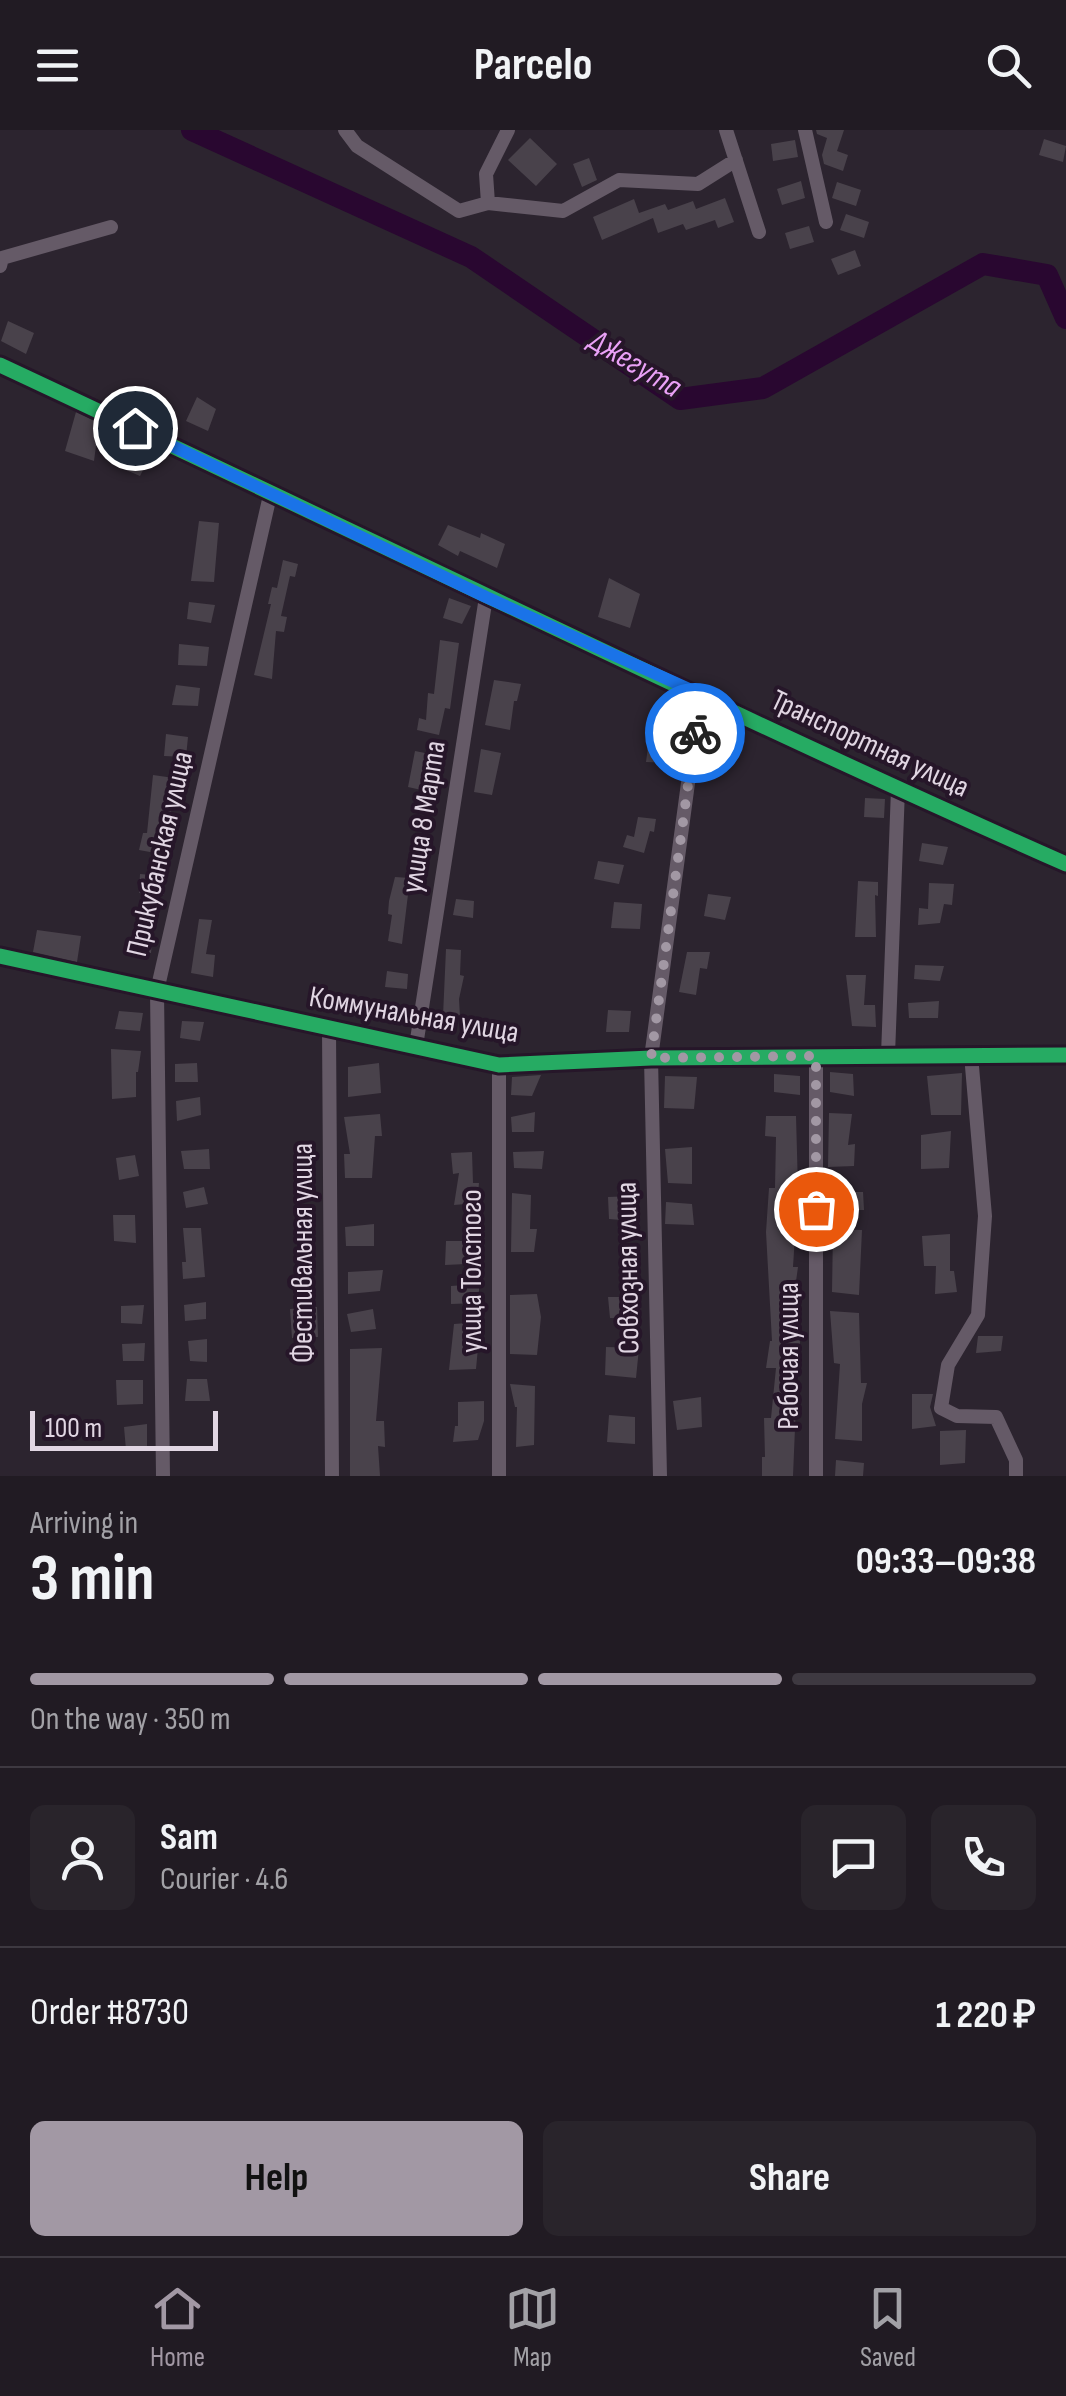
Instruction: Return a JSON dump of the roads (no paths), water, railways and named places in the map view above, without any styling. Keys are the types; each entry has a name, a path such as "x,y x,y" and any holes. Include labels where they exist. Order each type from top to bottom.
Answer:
{"street":[{"path":"346,130 357,146 459,210 488,203 563,211 619,180 698,184 736,160"},
{"path":"488,203 486,174 508,130"},
{"path":"726,130 759,232"},
{"path":"806,130 826,222"},
{"path":"0,266 2,258 111,227"},
{"name":"Транспортная улица","path":"0,365 898,790 1066,864"},
{"name":"Прикубанская улица","path":"163,1476 157,991 271,491"},
{"name":"улица 8 Марта","path":"416,1046 486,597"},
{"name":"Совхозная улица","path":"660,1476 651,1058 700,694"},
{"path":"888,1055 898,790"},
{"name":"Коммунальная улица","path":"0,956 499,1065 651,1058 1066,1056"},
{"name":"Фестивальная улица","path":"329,1030 332,1476"},
{"path":"971,1055 985,1216 978,1315 948,1365 942,1408 957,1416 996,1417 1016,1460 1016,1476"},
{"name":"Рабочая улица","path":"816,1056 816,1476"},
{"name":"улица Толстого","path":"499,1065 499,1476"}],"waterway":[{"name":"Джегута","path":"192,130 471,257 680,399 763,388 983,264 1047,275 1066,318"}]}
